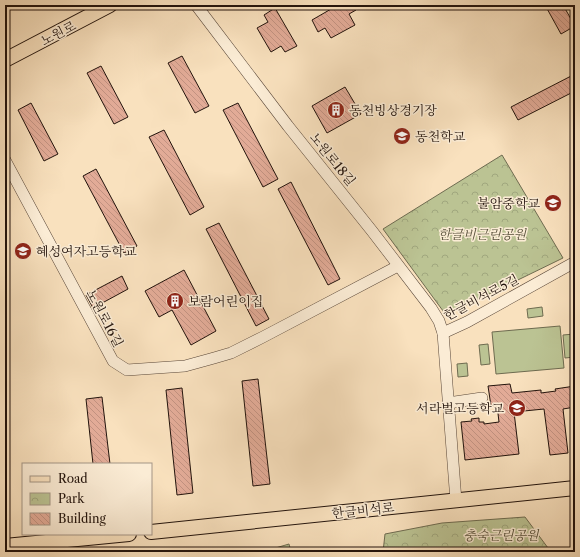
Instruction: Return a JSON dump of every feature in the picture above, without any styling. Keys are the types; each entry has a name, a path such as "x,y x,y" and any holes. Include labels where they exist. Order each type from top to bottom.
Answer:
{"main road":[{"name":"노원로","path":"5,60 110,5"},
{"name":"한글비석로","path":"152,532 575,488"},
{"path":"5,546 119,535"}],"street":[{"name":"노원로18길","path":"196,5 288,126 431,308 439,321 443,333"},
{"name":"노원로16길","path":"5,160 112,362 128,370 185,366 231,353 398,266"},
{"name":"한글비석로5길","path":"456,501 443,333 467,322 575,262"},
{"path":"448,403 482,398"}],"green space":[{"name":"한글비근린공원","path":"502,155 563,258 446,315 383,229"},
{"path":"542,307 543,316 528,318 527,309"},
{"path":"560,326 564,368 496,374 492,332"},
{"path":"574,334 575,357 565,358 563,335"},
{"path":"488,344 490,364 481,365 479,345"},
{"path":"467,363 468,376 458,377 457,364"},
{"name":"충숙근린공원","path":"525,517 551,552 383,552 385,534 442,523"},
{"path":"289,544 291,552 262,552"}],"building":[{"path":"338,5 353,5 356,10 349,14 355,25 331,38 325,28 318,32 312,20"},
{"path":"545,5 563,5 575,26 561,34"},
{"path":"275,8 297,46 285,52 281,46 271,52 257,28 268,22 264,15"},
{"path":"182,56 209,106 195,113 168,63"},
{"path":"101,66 128,117 114,124 87,73"},
{"path":"575,74 575,91 518,120 511,107"},
{"name":"동천빙상경기장","path":"345,87 361,114 327,133 312,106"},
{"path":"31,103 58,154 44,161 18,110"},
{"path":"238,103 278,179 263,187 223,110"},
{"path":"164,130 204,207 190,215 149,137"},
{"path":"96,169 137,246 124,253 83,176"},
{"path":"291,182 340,279 328,285 278,189"},
{"path":"219,223 269,319 256,326 206,229"},
{"name":"보람어린이집","path":"184,270 216,331 191,345 172,310 159,317 145,291"},
{"path":"122,276 128,289 93,308 86,295"},
{"path":"258,379 270,484 253,486 242,381"},
{"path":"510,384 512,393 541,390 541,393 575,386 575,407 563,409 568,453 550,455 544,409 514,412 519,454 465,460 461,422 472,421 471,419 479,418 479,422 484,422 484,424 499,422 497,405 491,406 488,386"},
{"path":"182,388 193,493 177,495 166,390"},
{"path":"102,397 110,463 93,463 86,399"}],"place":[{"name":"동천빙상경기장","path":"336,110"},
{"name":"동천학교","path":"402,136"},
{"name":"불암중학교","path":"553,203"},
{"name":"혜성여자고등학교","path":"23,251"},
{"name":"보람어린이집","path":"175,301"},
{"name":"서라벌고등학교","path":"517,408"}]}
